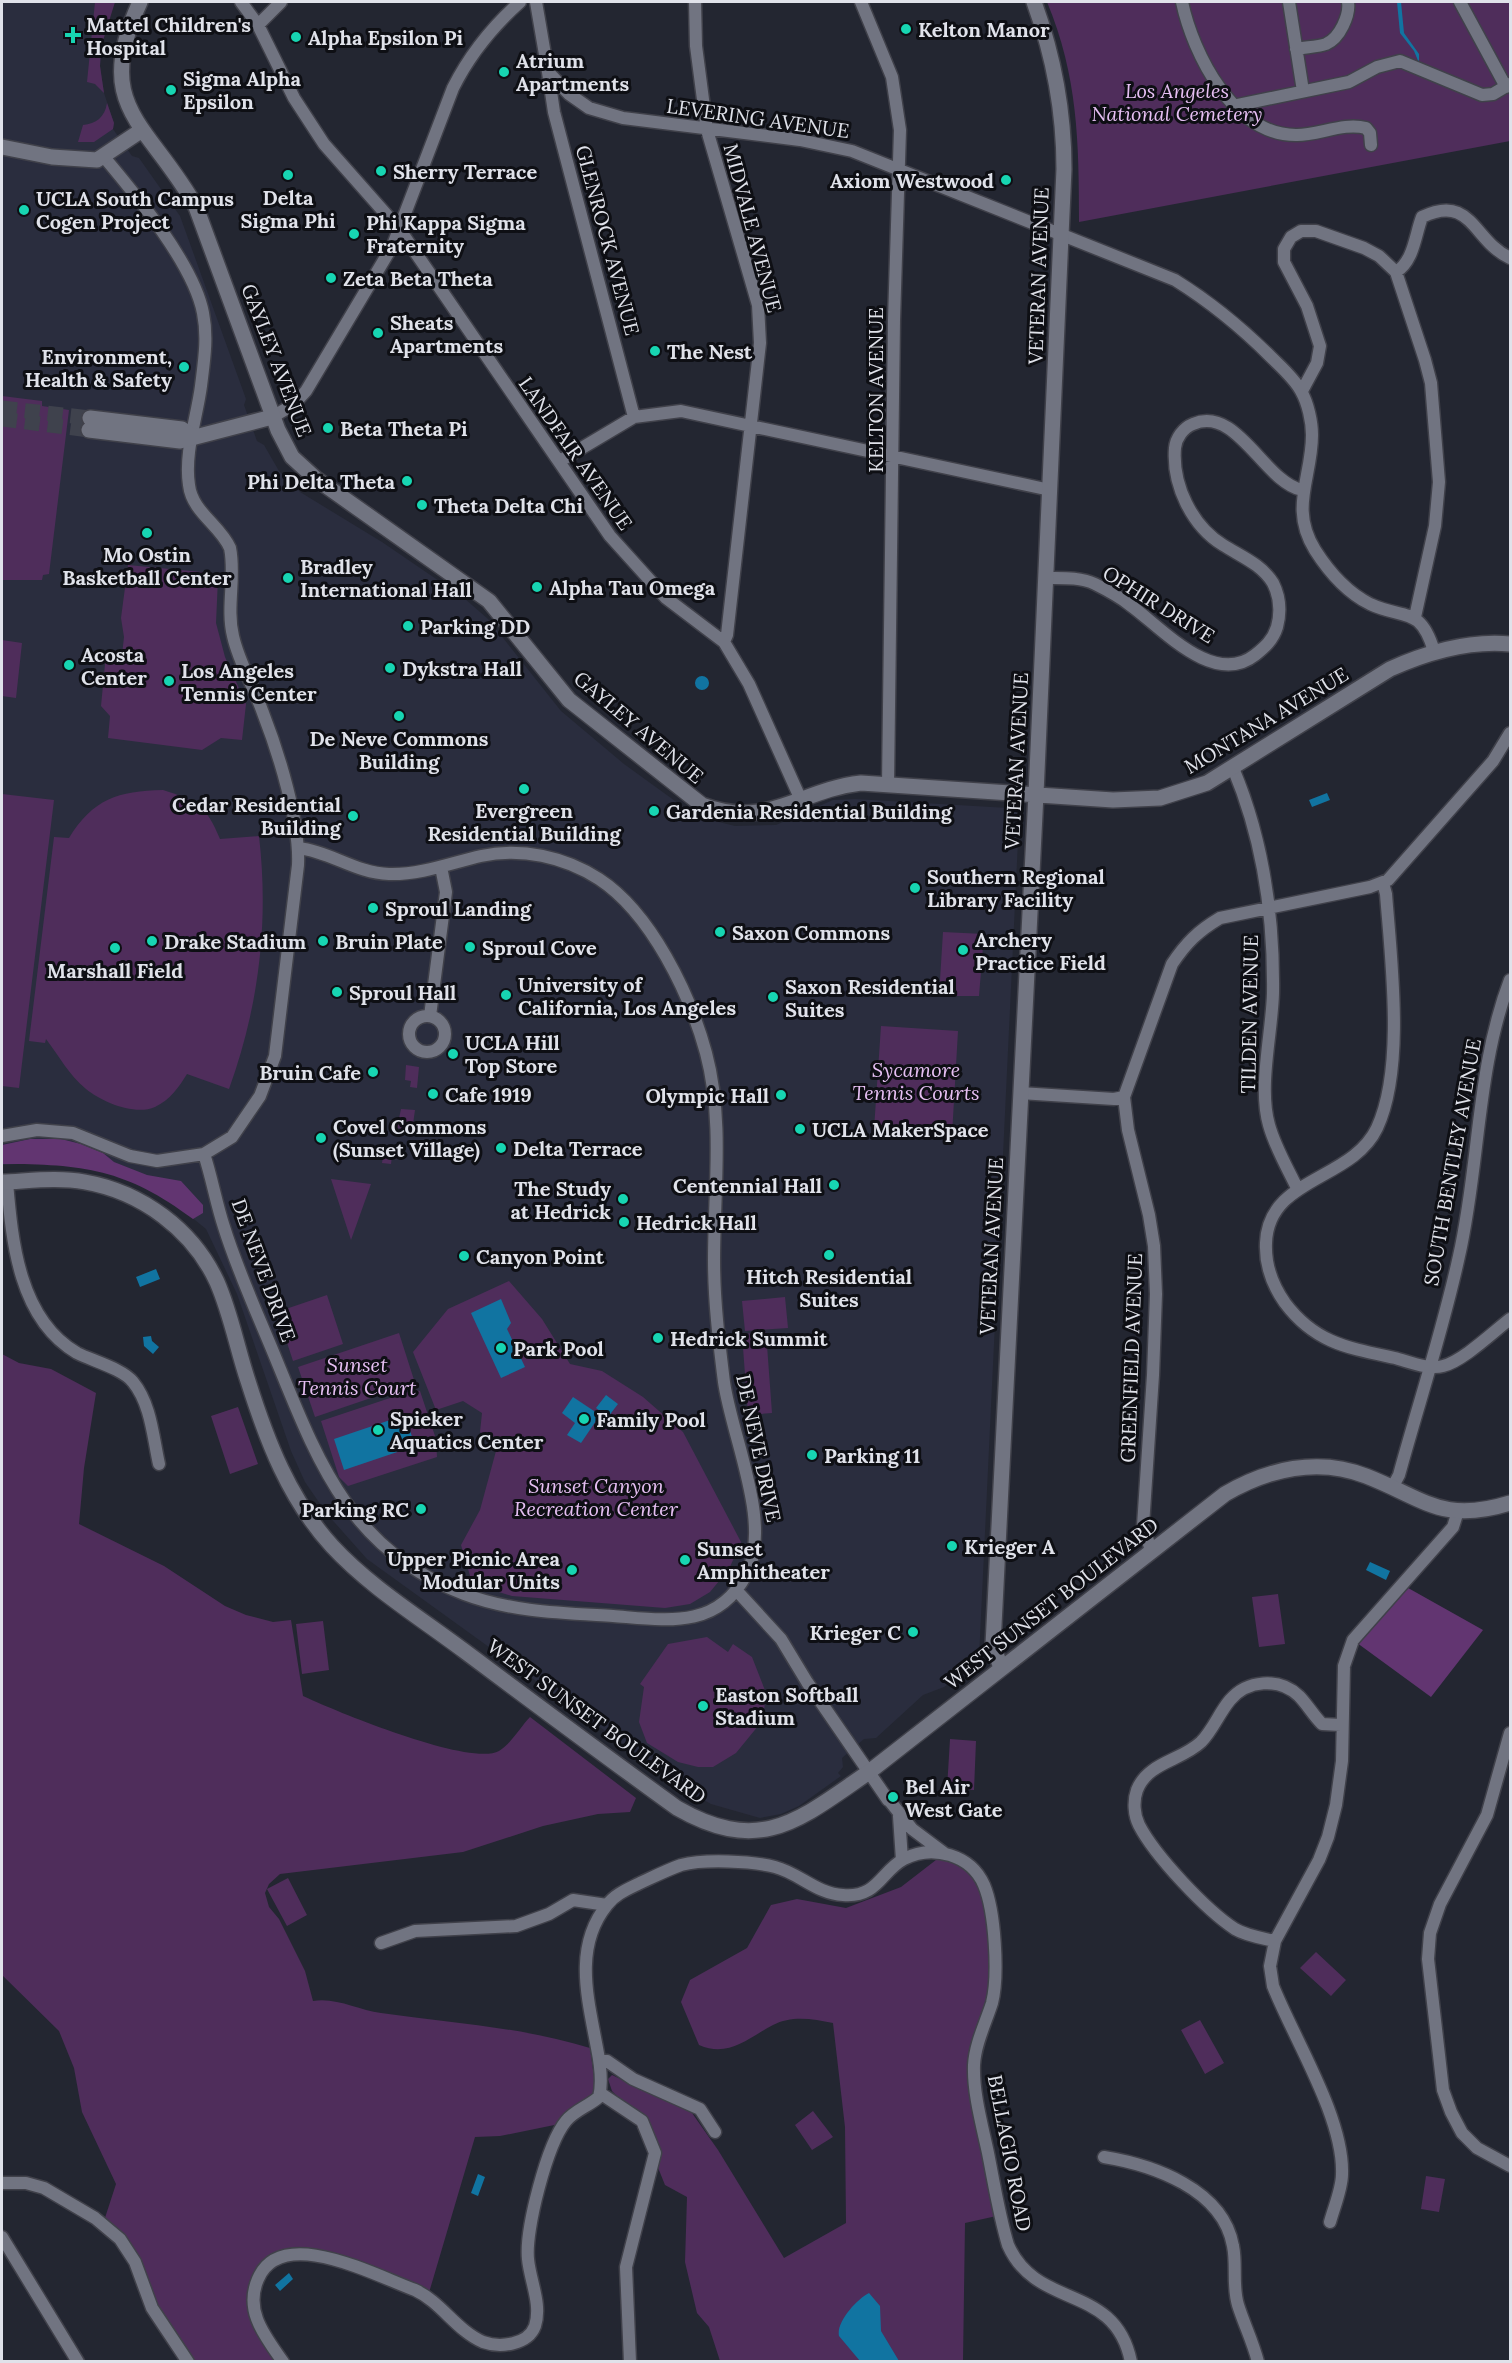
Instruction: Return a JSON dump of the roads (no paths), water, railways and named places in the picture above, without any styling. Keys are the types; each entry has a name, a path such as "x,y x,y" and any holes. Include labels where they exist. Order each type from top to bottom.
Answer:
{"street":[{"name":"GAYLEY AVENUE","path":"140,2 124,40 120,73 130,109 196,207 272,417 286,447 303,468 489,601 569,700 688,796 716,810 750,815 838,786 861,783 1036,794"},
{"name":"LANDFAIR AVENUE","path":"241,2 258,25 294,98 324,144 400,230 610,536 666,598 724,642 748,684 801,800"},
{"path":"258,25 281,2"},
{"path":"193,437 272,417 293,405 306,391 400,230 453,88 464,66 488,32 520,2"},
{"path":"536,2 548,72"},
{"name":"MIDVALE AVENUE","path":"695,2 696,46 707,130 758,305 760,343 724,642"},
{"name":"KELTON AVENUE","path":"861,2 894,89 900,130 888,785"},
{"name":"VETERAN AVENUE","path":"1001,1668 993,1645 1036,794 1061,234 1062,116 1047,38 1034,2"},
{"path":"1182,2 1198,49 1225,97 1255,123 1287,135 1365,128 1370,133 1371,145"},
{"path":"1288,2 1303,91"},
{"path":"1296,49 1326,44 1332,39 1348,16 1348,2"},
{"path":"1233,106 1349,82 1377,67 1400,62 1482,95 1493,94 1508,85 1460,2"},
{"name":"LEVERING AVENUE","path":"548,72 569,94 604,115 707,130 800,140 852,151 1175,280 1215,305 1302,391 1312,435 1302,490 1302,507 1308,538 1332,573 1347,589 1371,604 1415,617"},
{"name":"GLENROCK AVENUE","path":"548,72 554,112 634,417"},
{"path":"2,147 86,160 104,157 142,130"},
{"path":"2,1136 37,1130 73,1133 130,1156 157,1161 204,1154 232,1137 260,1096 270,1071 278,1040 299,848 296,826 267,725 232,634 230,548 226,538 199,509 189,486 206,333 196,290 180,258 104,157"},
{"path":"1396,272 1404,267 1409,257 1422,217 1434,211 1459,211 1470,219 1491,246 1510,258"},
{"path":"1302,391 1317,363 1320,346 1307,306 1284,262 1284,249 1291,237 1301,231 1317,231 1364,248 1379,256 1396,272 1431,382 1439,483 1435,526 1415,617 1430,638 1434,651"},
{"path":"560,461 634,417 681,411 752,424 1050,490"},
{"name":"OPHIR DRIVE","path":"1046,578 1093,583 1131,605 1159,630 1201,658 1227,664 1250,659 1268,645 1276,628 1280,610 1277,591 1268,575 1256,563 1210,536 1193,514 1179,484 1175,468 1176,444 1187,426 1200,421 1212,421 1222,425 1246,443 1289,488 1302,490"},
{"path":"90,424 182,429 193,437"},
{"name":"MONTANA AVENUE","path":"1036,794 1113,800 1160,798 1207,783 1390,669 1434,651 1489,644 1510,645"},
{"path":"1020,1093 1114,1099 1124,1096 1172,964 1198,931 1220,918 1383,883 1393,875 1493,761 1510,733"},
{"name":"TILDEN AVENUE","path":"1233,768 1258,842 1269,907 1273,994 1266,1095 1268,1123 1275,1145 1297,1188"},
{"name":"DE NEVE DRIVE","path":"204,1154 224,1229 312,1448 335,1489 353,1513 405,1562 460,1592 490,1603 574,1613 672,1621 692,1618 710,1611 736,1591 754,1558 757,1533 727,1396 718,1338 714,1266 715,1099 706,1055 684,993 664,955 632,909 612,889 582,870 555,859 512,853 485,855 404,874 380,873 357,869 321,853 299,848"},
{"path":"430,1016 446,892 441,867"},
{"path":"1383,883 1386,894 1394,1003 1393,1047 1385,1108 1376,1130 1361,1151 1342,1167 1297,1188 1281,1202 1269,1222 1266,1244 1269,1269 1276,1291 1306,1328 1332,1342 1355,1350 1430,1366 1450,1364 1510,1320"},
{"name":"SOUTH BENTLEY AVENUE","path":"1392,1488 1430,1366 1460,1256 1489,1050 1510,980"},
{"name":"GREENFIELD AVENUE","path":"1124,1096 1128,1130 1149,1215 1154,1246 1153,1375 1143,1526 1151,1550"},
{"name":"WEST SUNSET BOULEVARD","path":"4,1182 55,1179 99,1185 140,1201 178,1228 199,1253 219,1287 248,1382 286,1481 303,1510 331,1545 380,1589 676,1808 701,1821 723,1828 754,1831 770,1829 788,1825 812,1813 869,1772 1151,1550 1225,1494 1245,1482 1295,1467 1329,1467 1364,1475 1421,1503 1458,1511 1481,1510 1510,1503"},
{"path":"4,1182 11,1234 21,1273 34,1306 45,1324 75,1352 132,1380 142,1394 159,1464"},
{"path":"1330,2222 1342,2176 1341,2150 1335,2124 1273,1986 1270,1966 1275,1941 1328,1837 1342,1761 1344,1666 1353,1640 1453,1527 1458,1511"},
{"name":"BELLAGIO ROAD","path":"736,1591 781,1639 807,1682 899,1815 928,1843 965,1861 974,1868 985,1888 996,1979 974,2067 980,2115 1008,2245 1018,2263 1031,2277 1108,2316 1125,2339 1131,2361"},
{"path":"1275,1941 1236,1930 1189,1888 1139,1824 1134,1807 1137,1791 1143,1778 1153,1768 1194,1749 1210,1733 1229,1701 1244,1688 1256,1684 1273,1683 1287,1687 1299,1696 1322,1724 1341,1725"},
{"path":"1510,1733 1487,1815 1440,1904 1430,1933 1428,1959 1443,2090 1451,2112 1462,2133 1477,2148 1510,2166"},
{"path":"899,1815 902,1860"},
{"path":"283,2361 256,2322 253,2296 264,2267 275,2258 299,2253 328,2258 428,2296 482,2342 513,2344 526,2338 534,2328 537,2310 527,2241 535,2204 556,2136 568,2118 597,2099 600,2093 599,2060 586,1993 585,1960 593,1928 607,1905 624,1890 682,1865 741,1863 774,1866 826,1892 846,1896 875,1887 902,1860 915,1855 945,1853"},
{"path":"381,1943 416,1931 516,1926 549,1914 573,1900 607,1905"},
{"path":"599,2060 607,2061 633,2079 700,2109 715,2132"},
{"path":"600,2093 642,2121 655,2153 626,2267 630,2361"},
{"path":"1104,2157 1155,2169 1193,2189 1218,2212 1234,2247 1232,2277 1238,2305 1258,2361"},
{"path":"2,2183 26,2183 44,2188 95,2218 120,2239 135,2262 155,2314 188,2361"},
{"path":"2,2237 78,2361"}],"water":[{"path":"1397,2 1401,2 1404,33 1419,54 1419,63 1414,51 1400,33"},
{"path":"702,676 707,678 709,683 707,688 702,690 697,688 695,683 697,678"},
{"path":"1327,793 1330,800 1312,807 1309,800"},
{"path":"156,1269 160,1279 140,1287 136,1277"},
{"name":"Park Pool","path":"501,1299 511,1323 507,1329 525,1367 501,1378 471,1313"},
{"path":"151,1336 152,1341 159,1347 153,1354 144,1346 143,1337"},
{"path":"606,1395 618,1404 608,1417 596,1408"},
{"name":"Family Pool","path":"573,1397 600,1415 581,1443 567,1435 575,1423 562,1413"},
{"path":"405,1415 415,1446 344,1470 334,1439"},
{"path":"1370,1562 1390,1571 1386,1580 1366,1570"},
{"path":"478,2174 485,2177 478,2196 471,2193"},
{"path":"289,2273 293,2279 280,2291 275,2285"},
{"path":"869,2293 880,2306 881,2331 899,2361 860,2361 839,2336 841,2324 848,2311"}],"tunnel":[{"path":"2,408 90,418"},
{"path":"2,419 89,430"}],"place":[{"name":"Kelton Manor","path":"906,29"},
{"name":"Mattel Children's Hospital","path":"73,35"},
{"name":"Alpha Epsilon Pi","path":"296,37"},
{"name":"Atrium Apartments","path":"504,72"},
{"name":"Sigma Alpha Epsilon","path":"171,90"},
{"name":"Sherry Terrace","path":"381,171"},
{"name":"Delta Sigma Phi","path":"288,175"},
{"name":"Axiom Westwood","path":"1006,180"},
{"name":"UCLA South Campus Cogen Project","path":"24,210"},
{"name":"Phi Kappa Sigma Fraternity","path":"354,234"},
{"name":"Zeta Beta Theta","path":"331,278"},
{"name":"Sheats Apartments","path":"378,333"},
{"name":"The Nest","path":"655,351"},
{"name":"Environment, Health & Safety","path":"184,367"},
{"name":"Beta Theta Pi","path":"328,428"},
{"name":"Phi Delta Theta","path":"407,481"},
{"name":"Theta Delta Chi","path":"422,505"},
{"name":"Mo Ostin Basketball Center","path":"147,533"},
{"name":"Bradley International Hall","path":"288,578"},
{"name":"Alpha Tau Omega","path":"537,587"},
{"name":"Parking DD","path":"408,626"},
{"name":"Acosta Center","path":"69,665"},
{"name":"Dykstra Hall","path":"390,668"},
{"name":"Los Angeles Tennis Center","path":"169,681"},
{"name":"De Neve Commons Building","path":"399,716"},
{"name":"Evergreen Residential Building","path":"524,789"},
{"name":"Gardenia Residential Building","path":"654,811"},
{"name":"Cedar Residential Building","path":"353,816"},
{"name":"Southern Regional Library Facility","path":"915,888"},
{"name":"Sproul Landing","path":"373,908"},
{"name":"Saxon Commons","path":"720,932"},
{"name":"Drake Stadium","path":"152,941"},
{"name":"Bruin Plate","path":"323,941"},
{"name":"Sproul Cove","path":"470,947"},
{"name":"Marshall Field","path":"115,948"},
{"name":"Archery Practice Field","path":"963,950"},
{"name":"Sproul Hall","path":"337,992"},
{"name":"University of California, Los Angeles","path":"506,995"},
{"name":"Saxon Residential Suites","path":"773,997"},
{"name":"UCLA Hill Top Store","path":"453,1054"},
{"name":"Bruin Cafe","path":"373,1072"},
{"name":"Cafe 1919","path":"433,1094"},
{"name":"Olympic Hall","path":"781,1095"},
{"name":"UCLA MakerSpace","path":"800,1129"},
{"name":"Covel Commons (Sunset Village)","path":"321,1138"},
{"name":"Delta Terrace","path":"501,1148"},
{"name":"Centennial Hall","path":"834,1185"},
{"name":"The Study at Hedrick","path":"623,1199"},
{"name":"Hedrick Hall","path":"624,1222"},
{"name":"Hitch Residential Suites","path":"829,1255"},
{"name":"Canyon Point","path":"464,1256"},
{"name":"Hedrick Summit","path":"658,1338"},
{"name":"Park Pool","path":"501,1348"},
{"name":"Family Pool","path":"584,1419"},
{"name":"Spieker Aquatics Center","path":"378,1430"},
{"name":"Parking 11","path":"812,1455"},
{"name":"Parking RC","path":"421,1509"},
{"name":"Krieger A","path":"952,1546"},
{"name":"Sunset Amphitheater","path":"685,1560"},
{"name":"Upper Picnic Area Modular Units","path":"572,1570"},
{"name":"Krieger C","path":"913,1632"},
{"name":"Easton Softball Stadium","path":"703,1706"},
{"name":"Bel Air West Gate","path":"893,1797"}],"park label":[{"name":"Los Angeles National Cemetery","path":"1177,102"},
{"name":"Sycamore Tennis Courts","path":"916,1080"},
{"name":"Sunset Tennis Court","path":"357,1376"},
{"name":"Sunset Canyon Recreation Center","path":"596,1496"}]}
